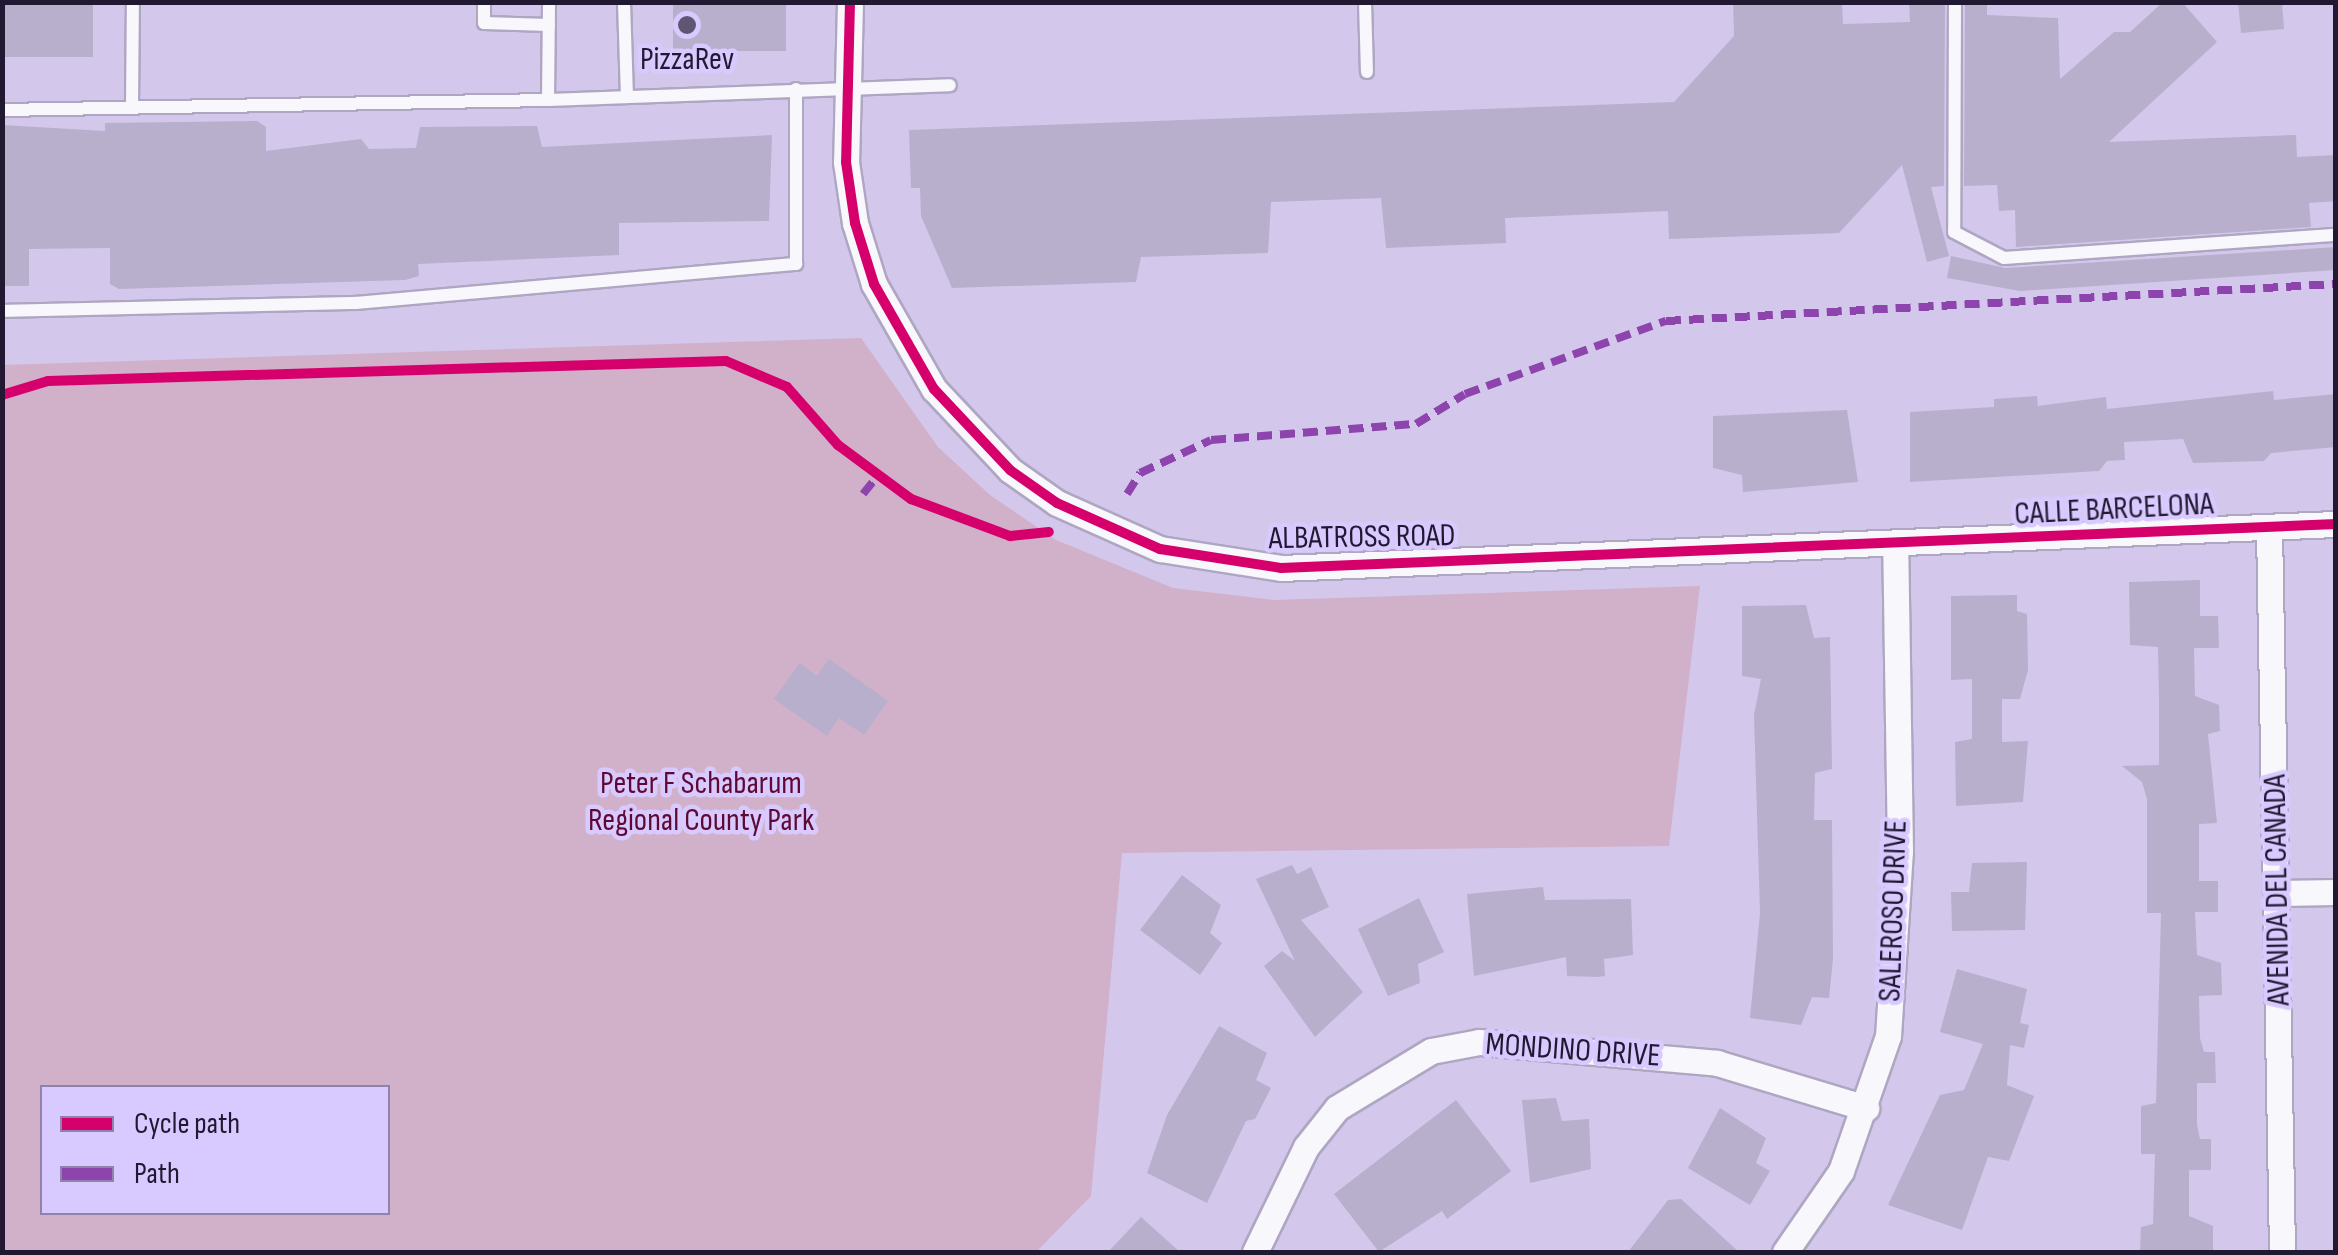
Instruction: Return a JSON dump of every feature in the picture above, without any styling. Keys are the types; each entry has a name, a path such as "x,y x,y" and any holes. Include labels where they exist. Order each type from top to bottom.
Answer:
{"street":[{"name":"ALBATROSS ROAD","path":"850,2 845,87 855,223 874,284 934,389 1010,470 1109,530 1216,562 1280,568 1895,544"},
{"name":"CALLE BARCELONA","path":"1895,544 2336,524"},
{"name":"AVENIDA DEL CANADA","path":"2269,528 2280,893 2282,1252"},
{"name":"SALEROSO DRIVE","path":"1785,1252 1841,1171 1888,1036 1898,944 1895,544"},
{"path":"2280,893 2336,892"},
{"name":"MONDINO DRIVE","path":"1255,1252 1306,1147 1337,1108 1431,1051 1480,1042 1717,1062 1866,1108"}],"lane":[{"path":"132,107 133,2"},
{"path":"484,2 484,24 549,25"},
{"path":"548,100 549,2"},
{"path":"624,2 627,97"},
{"path":"1365,2 1367,72"},
{"path":"1955,2 1954,232 2004,258 2336,235"},
{"path":"2,110 548,100 950,85"},
{"path":"2,310 356,302 796,264 796,89"}],"green space":[{"name":"Peter F Schabarum Regional County Park","path":"861,338 938,447 990,495 1056,540 1173,588 1274,600 1700,586 1669,846 1122,853 1091,1196 1036,1252 3,1252 2,365"}],"building":[{"path":"2,2 93,2 93,57 2,57"},
{"path":"673,2 786,2 786,51 673,51"},
{"path":"1733,2 1842,2 1843,24 1910,22 1909,2 1945,2 1944,186 1931,187 1949,256 1927,262 1902,165 1839,233 1669,239 1668,211 1505,218 1506,243 1386,248 1381,198 1271,202 1268,253 1141,257 1136,282 952,288 921,216 920,188 911,188 909,130 1674,102 1734,36"},
{"path":"1965,2 1987,2 1987,15 2058,18 2060,79 2114,32 2130,32 2163,2 2182,2 2217,42 2109,142 2296,135 2297,157 2336,155 2336,201 2309,203 2311,227 2016,247 2015,210 1999,211 1997,185 1964,186"},
{"path":"2238,2 2282,2 2284,29 2241,33"},
{"path":"257,121 266,127 266,151 361,139 369,149 416,148 420,127 537,126 542,147 772,135 769,221 619,223 619,255 418,264 419,276 405,280 119,289 110,284 110,248 29,249 29,286 2,286 2,125 105,131 105,123"},
{"path":"2336,247 2336,270 2020,291 1947,278 1951,256 2005,268"},
{"path":"2273,391 2274,400 2336,394 2336,447 2271,453 2264,461 2193,463 2183,439 2124,442 2125,460 2107,461 2099,471 1910,482 1910,412 1994,407 1994,399 2037,396 2038,406 2106,397 2107,409"},
{"path":"1847,410 1858,482 1743,492 1742,475 1713,468 1713,416"},
{"path":"2200,580 2200,616 2218,616 2219,648 2194,648 2195,696 2219,705 2220,731 2208,734 2217,823 2199,824 2199,881 2218,881 2218,912 2195,912 2197,955 2221,963 2222,995 2199,996 2200,1038 2204,1052 2215,1052 2216,1083 2197,1083 2197,1125 2200,1139 2211,1139 2211,1170 2189,1170 2189,1216 2213,1226 2213,1252 2140,1252 2141,1227 2153,1224 2155,1154 2141,1154 2141,1106 2156,1103 2161,913 2147,913 2147,799 2142,782 2122,766 2159,765 2159,697 2158,647 2130,645 2129,582"},
{"path":"2017,595 2017,611 2027,614 2028,670 2020,699 2002,699 2002,742 2028,741 2023,802 1956,806 1955,742 1972,739 1972,679 1951,680 1951,596"},
{"path":"1806,605 1814,638 1830,637 1832,769 1815,773 1814,820 1832,820 1833,959 1829,998 1812,997 1801,1025 1750,1018 1760,913 1754,715 1761,679 1742,676 1742,606"},
{"path":"829,659 888,701 864,735 839,718 827,736 774,699 800,663 817,676"},
{"path":"2027,862 2025,930 1952,931 1951,892 1969,892 1972,863"},
{"path":"1292,865 1297,874 1311,867 1329,907 1301,920 1363,992 1315,1037 1264,966 1282,951 1295,961 1256,879"},
{"path":"1182,875 1221,905 1210,933 1222,943 1200,975 1140,930"},
{"path":"1543,887 1545,900 1631,899 1633,955 1604,959 1605,976 1567,976 1566,957 1474,976 1467,894"},
{"path":"1419,898 1444,952 1418,964 1420,983 1388,996 1358,929"},
{"path":"1957,969 2027,989 2020,1023 2029,1025 2024,1048 2010,1045 2007,1085 2034,1096 2009,1161 1988,1157 1962,1230 1888,1205 1940,1095 1964,1090 1983,1044 1940,1032"},
{"path":"1219,1026 1267,1053 1256,1080 1271,1088 1255,1119 1246,1121 1207,1203 1147,1173 1167,1115"},
{"path":"1556,1098 1562,1121 1589,1119 1591,1169 1530,1183 1522,1100"},
{"path":"1456,1100 1511,1171 1447,1219 1442,1211 1379,1252 1334,1194"},
{"path":"1720,1108 1766,1138 1756,1163 1770,1171 1750,1205 1688,1168"},
{"path":"1681,1199 1739,1252 1628,1252 1668,1200"},
{"path":"1141,1217 1180,1252 1108,1252"}],"marked path":[{"path":"1127,494 1140,473 1211,440 1416,424 1465,394 1666,321 2336,284"},
{"path":"863,494 879,474"}],"cycle path":[{"path":"850,2 846,162 855,223 874,284 934,389 1010,470 1057,503 1160,549 1281,568 2336,524"},
{"path":"2,395 48,381 726,361 787,387 838,445 911,499 1010,536 1049,532"}],"place":[{"name":"PizzaRev","path":"687,25"}]}
